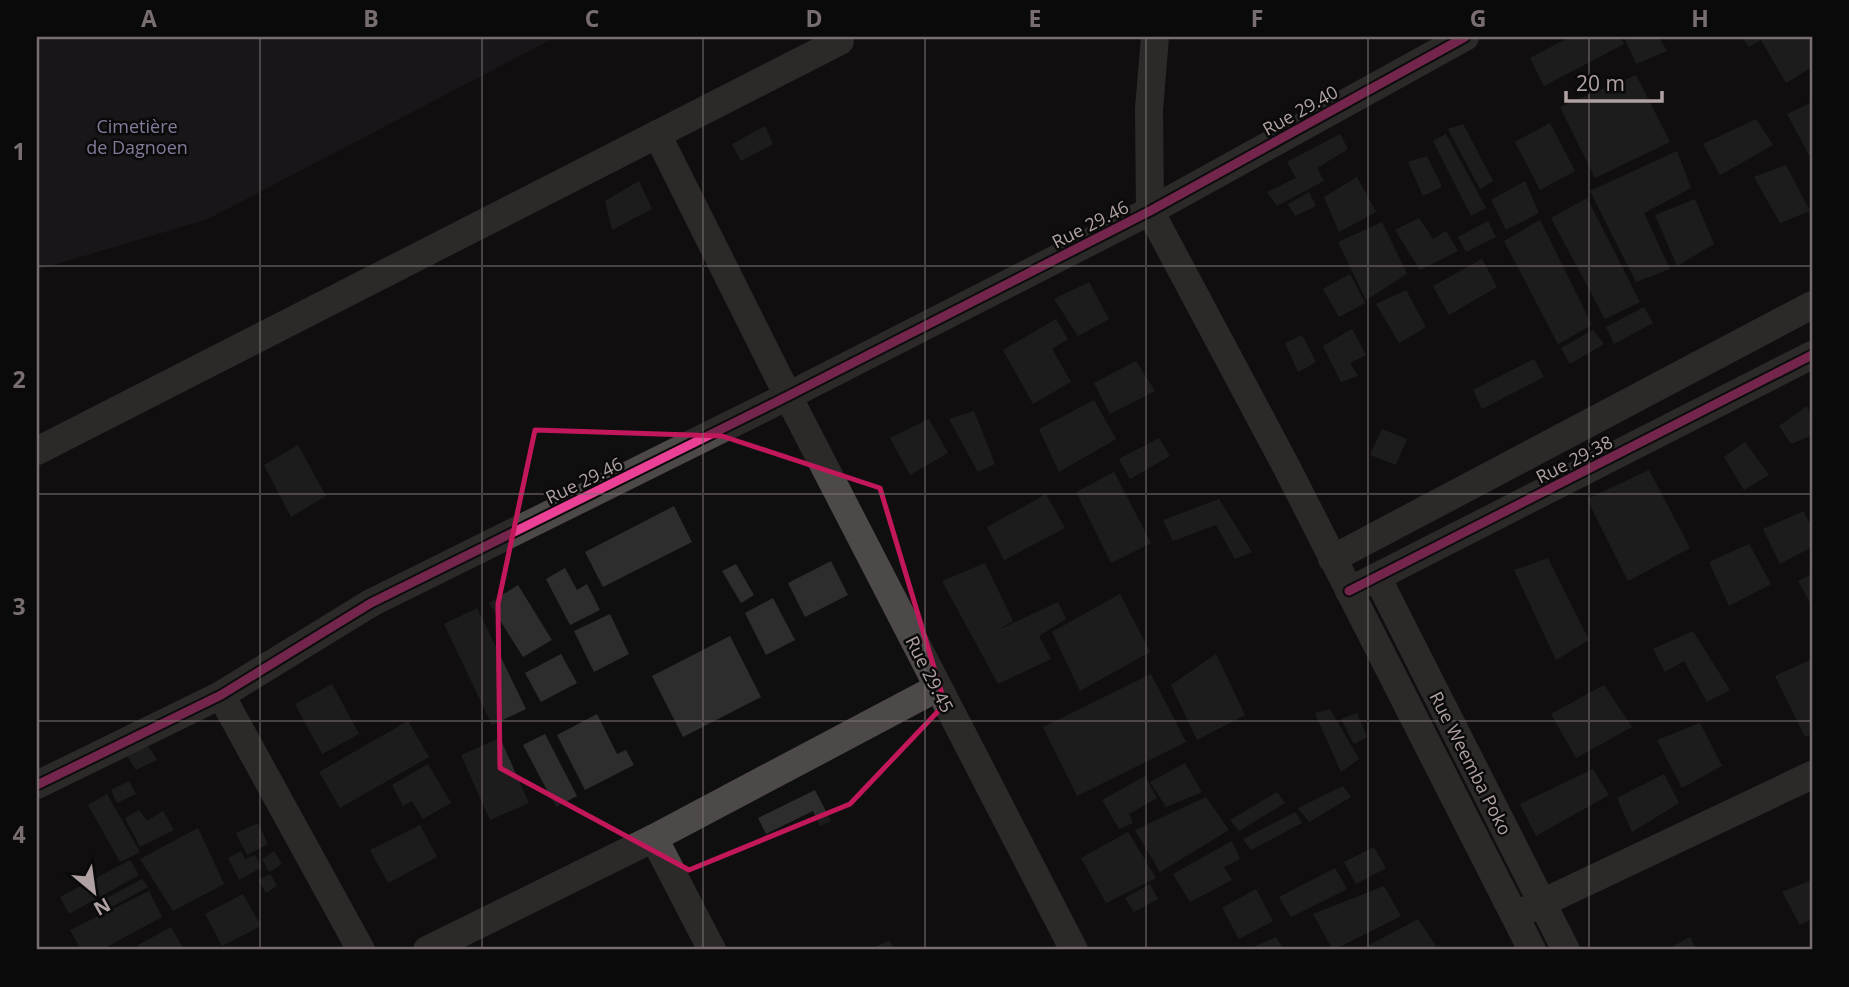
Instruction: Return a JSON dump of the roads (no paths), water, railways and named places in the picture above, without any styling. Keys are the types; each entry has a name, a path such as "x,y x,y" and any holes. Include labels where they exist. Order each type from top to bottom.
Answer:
{"street":[{"path":"1150,211 1149,109 1155,37"},
{"name":"Rue 29.40","path":"1150,211 1465,37"},
{"path":"37,451 841,40"},
{"name":"Rue 29.45","path":"657,134 937,688 1074,950"},
{"name":"Rue 29.46","path":"37,785 221,695 371,603 788,396 1150,211"},
{"name":"Rue Weemba Poko","path":"1150,211 1287,468 1532,950"},
{"path":"1332,559 1812,305"},
{"name":"Rue 29.38","path":"1349,590 1812,355"},
{"name":"Rue Weemba Poko","path":"1377,577 1566,950"},
{"path":"427,950 654,838 937,688"},
{"path":"221,695 361,950"},
{"path":"1514,917 1812,775"},
{"path":"654,838 712,950"}],"park label":[{"name":"Cimetière de Dagnoen","path":"137,136"}]}
